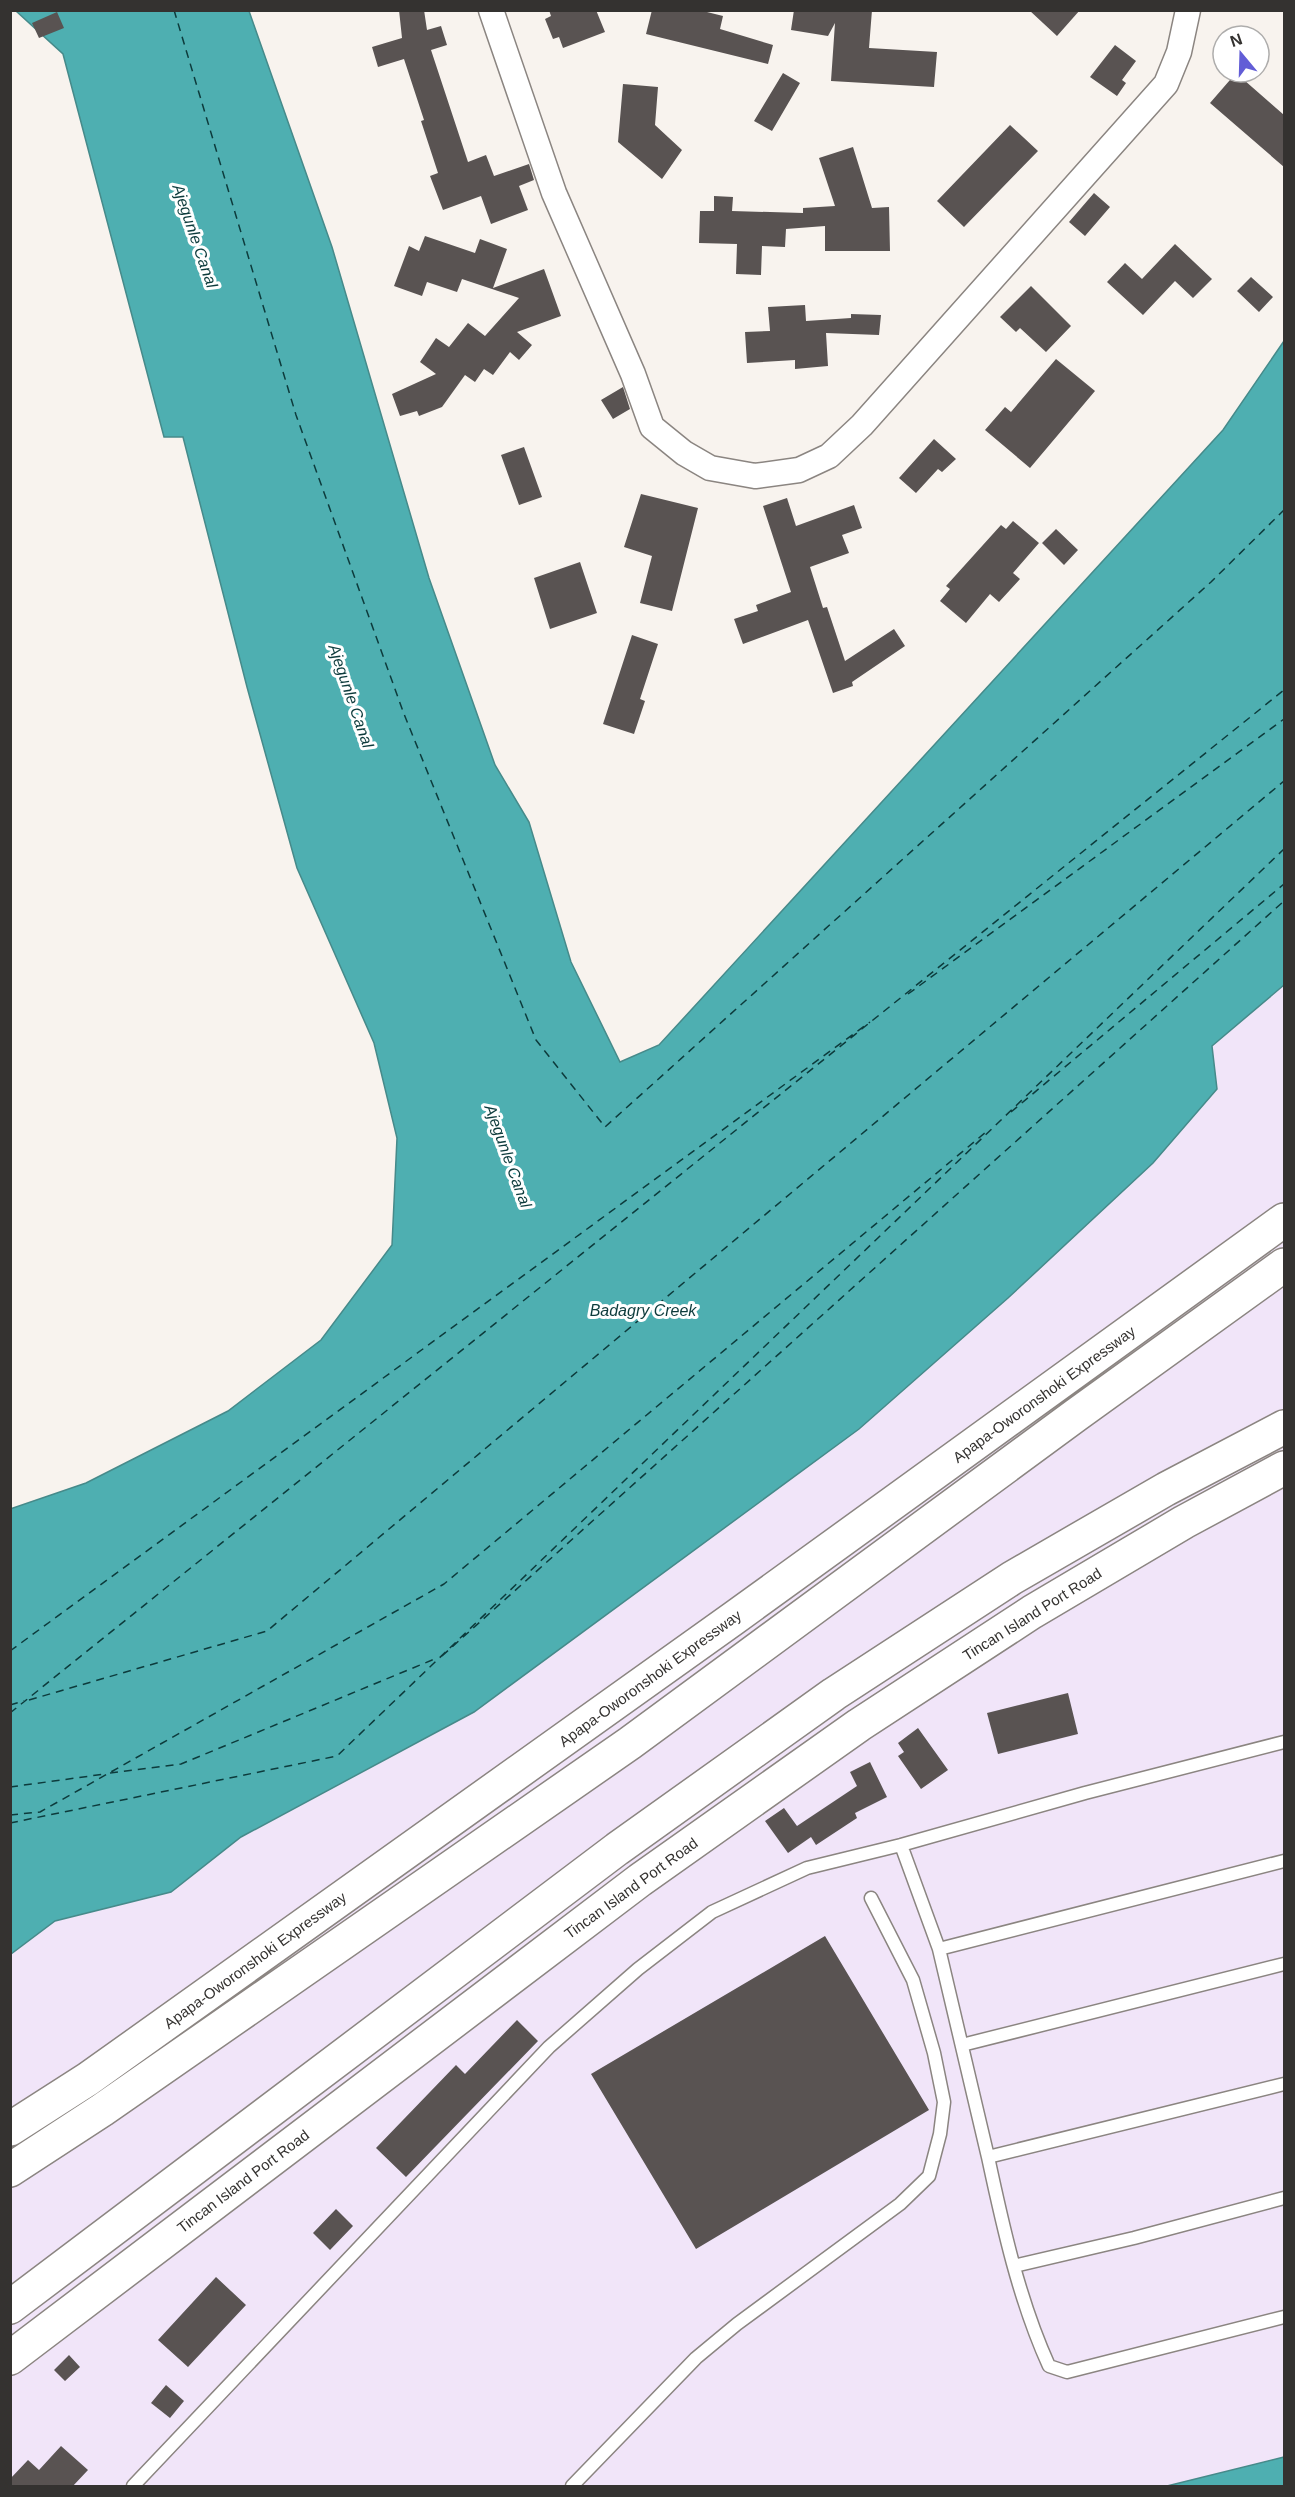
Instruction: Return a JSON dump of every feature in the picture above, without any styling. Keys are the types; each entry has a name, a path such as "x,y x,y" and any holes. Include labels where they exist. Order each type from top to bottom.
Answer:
{"main road":[{"name":"Apapa-Oworonshoki Expressway","path":"10,2129 97,2073 734,1618 1284,1220"},
{"path":"10,2170 102,2110 630,1743 1284,1265"},
{"path":"10,2307 617,1849 834,1694 1012,1578 1166,1489 1284,1427"},
{"name":"Tincan Island Port Road","path":"10,2358 640,1880 859,1725 1032,1612 1184,1522 1284,1468"}],"street":[{"path":"491,10 554,193 633,374 652,427 684,453 710,468 755,476 799,470 830,456 862,425 1166,84 1179,52 1188,10"}],"lane":[{"path":"133,2487 549,2047 638,1969 712,1912 807,1868 1284,1742"},
{"path":"901,1845 939,1949 1014,2266 1049,2366 1067,2372 1284,2317"},
{"path":"939,1949 1284,1861"},
{"path":"572,2487 696,2358 737,2324 900,2204 929,2176 940,2134 944,2102 934,2052 913,1980 871,1898"},
{"path":"962,2045 1284,1964"},
{"path":"988,2157 1284,2084"},
{"path":"1014,2266 1134,2238 1284,2198"}],"shaded area":[{"path":"1284,985 1284,2457 1167,2486 11,2486 11,1924 184,1882 241,1837 474,1712 859,1429 1008,1298 1153,1163 1217,1089 1211,1046"}],"water":[{"name":"Badagry Creek","path":"16,11 249,11 332,247 429,578 495,765 529,822 571,962 620,1062 659,1045 1223,430 1284,341 1284,985 1212,1046 1217,1089 1153,1163 1008,1298 859,1429 474,1712 241,1837 171,1892 55,1921 11,1954 10,1509 86,1483 228,1411 321,1340 392,1245 397,1138 374,1043 297,868 247,687 183,437 164,437 63,54"},
{"path":"1284,2457 1284,2486 1167,2486"}],"building":[{"path":"399,10 424,10 427,30 441,26 447,45 431,50 468,162 486,155 494,176 529,164 534,180 519,186 528,210 491,224 481,196 443,210 430,176 438,173 404,59 378,67 372,47 402,38"},
{"path":"549,10 596,10 605,32 563,48 559,37 553,39 545,19 551,16"},
{"path":"652,10 699,10 723,16 720,29 773,45 768,64 646,34"},
{"path":"794,10 872,10 869,48 937,52 934,87 831,81 835,23 828,36 791,30"},
{"path":"1029,10 1080,10 1057,36"},
{"path":"57,12 64,28 39,38 32,23"},
{"path":"1115,45 1136,61 1122,80 1126,83 1117,96 1090,77"},
{"path":"783,73 800,83 772,131 754,121"},
{"path":"623,84 658,87 655,125 682,150 662,179 618,142"},
{"path":"1226,84 1249,84 1284,115 1284,167 1210,103"},
{"path":"1010,125 1038,151 964,227 937,201"},
{"path":"853,147 872,208 889,207 890,251 825,251 825,226 786,229 785,247 762,246 761,275 736,274 737,244 699,243 700,211 714,211 714,196 733,197 732,211 803,213 803,208 835,206 819,158"},
{"path":"1094,193 1110,207 1085,236 1069,222"},
{"path":"425,236 475,253 480,239 507,249 493,288 544,269 561,316 517,332 532,345 519,360 510,352 493,375 484,369 475,382 465,375 442,407 419,416 417,411 400,416 392,394 436,374 420,362 436,338 449,347 468,323 485,336 519,298 462,279 457,292 427,282 422,296 394,286 409,246 419,251"},
{"path":"1175,244 1212,279 1193,298 1175,281 1143,315 1107,282 1125,263 1142,279"},
{"path":"1251,277 1273,297 1259,312 1237,291"},
{"path":"1031,286 1071,326 1046,352 1020,328 1016,332 1000,317"},
{"path":"805,305 806,321 851,318 851,314 881,315 879,335 826,333 828,366 795,369 795,360 747,363 745,332 770,331 768,307"},
{"path":"1056,359 1095,391 1030,468 985,430 1005,407 1011,412"},
{"path":"623,387 630,409 613,419 601,400"},
{"path":"934,439 956,459 942,472 938,469 916,493 899,478"},
{"path":"524,447 542,497 519,505 501,455"},
{"path":"641,494 698,508 672,611 640,603 652,556 624,547"},
{"path":"787,498 796,526 854,505 862,528 842,535 849,553 810,567 823,608 827,607 845,661 894,629 905,646 852,682 853,686 833,693 808,620 743,644 734,619 758,611 756,605 791,592 763,506"},
{"path":"1013,521 1039,543 1013,573 1020,579 999,602 990,594 966,623 940,601 950,589 946,586 1001,525 1006,529"},
{"path":"1056,529 1078,550 1064,565 1042,543"},
{"path":"580,562 597,613 550,629 534,578"},
{"path":"632,635 658,644 640,699 645,701 634,734 603,724"},
{"path":"1068,1693 1078,1734 998,1754 987,1713"},
{"path":"918,1728 948,1770 921,1789 898,1756 904,1752 898,1743"},
{"path":"870,1762 887,1797 855,1813 857,1818 816,1845 811,1837 788,1853 765,1821 784,1808 797,1826 857,1786 850,1772"},
{"path":"825,1936 929,2110 696,2249 591,2074"},
{"path":"517,2020 538,2041 406,2177 376,2148 456,2065 465,2074"},
{"path":"336,2209 353,2226 330,2250 313,2233"},
{"path":"216,2277 246,2305 188,2367 158,2340"},
{"path":"69,2355 80,2367 65,2381 54,2370"},
{"path":"166,2385 184,2401 170,2418 151,2403"},
{"path":"61,2446 88,2470 72,2487 10,2487 10,2479 28,2460 39,2470"}],"ferry route":[{"path":"174,10 296,415 404,714 536,1040 605,1127 1211,582 1284,510"},
{"path":"10,1713 1284,690"},
{"path":"908,994 1284,719"},
{"path":"29,1700 267,1631 1284,781"},
{"path":"10,1823 337,1756 1284,849"},
{"path":"1011,1112 1284,884"},
{"path":"442,1656 1284,901"},
{"path":"10,1651 870,1022"},
{"path":"10,1815 40,1812 444,1584 986,1132"},
{"path":"110,1773 181,1764 437,1658"},
{"path":"10,1705 24,1701"},
{"path":"10,1787 105,1774"}],"water label":[{"name":"Ajegunle Canal","path":"195,236"},
{"name":"Ajegunle Canal","path":"351,696"},
{"name":"Ajegunle Canal","path":"508,1156"}]}
